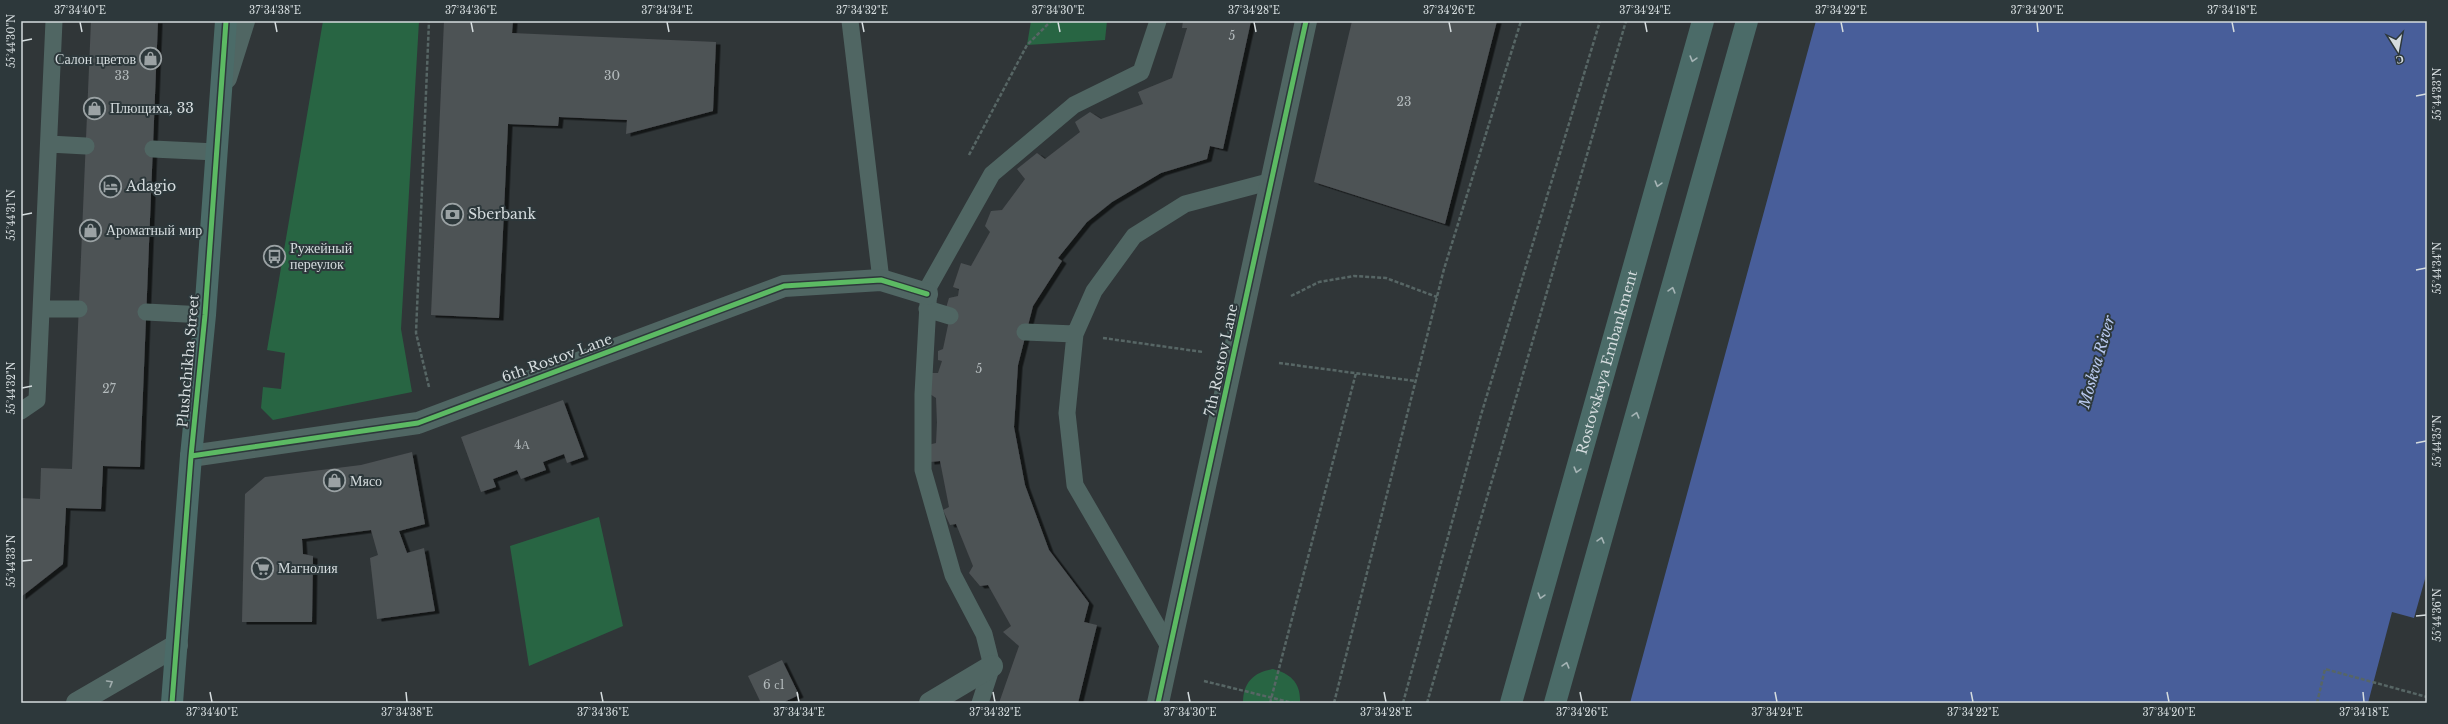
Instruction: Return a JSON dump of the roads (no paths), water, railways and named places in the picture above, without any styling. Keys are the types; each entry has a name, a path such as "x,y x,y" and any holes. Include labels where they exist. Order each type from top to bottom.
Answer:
{"main road":[{"name":"Plushchikha Street","path":"172,703 191,456 205,315 226,21"},
{"name":"Rostovskaya Embankment","path":"1511,703 1703,21"},
{"path":"1555,703 1747,21"}],"street":[{"path":"220,96 244,21"},
{"name":"7th Rostov Lane","path":"1158,703 1171,650 1306,21"},
{"name":"6th Rostov Lane","path":"191,456 418,423 784,286 881,280 927,302"},
{"path":"76,703 177,645"},
{"path":"930,703 992,666"}],"lane":[{"path":"21,411 37,400 54,21"},
{"path":"850,21 881,280"},
{"path":"980,703 992,666 984,634 953,575 923,470 927,302 929,286 992,174 1074,105 1141,72 1158,21"},
{"path":"49,144 86,146"},
{"path":"153,149 216,152"},
{"path":"1171,650 1075,485 1067,413 1075,334 1094,291 1134,236 1185,204 1272,181"},
{"path":"927,302 950,316"},
{"path":"42,308 79,309"},
{"path":"146,312 205,315"},
{"path":"1025,332 1075,334"}],"water":[{"name":"Moskva River","path":"1816,21 2427,21 2427,572 2414,618 2392,612 2368,703 1630,703"}],"place":[{"name":"Салон цветов","path":"151,59"},
{"name":"Плющиха, 33","path":"94,108"},
{"name":"Adagio","path":"111,186"},
{"name":"Sberbank","path":"453,214"},
{"name":"Ароматный мир","path":"91,230"},
{"name":"Ружейный переулок","path":"274,256"},
{"name":"Мясо","path":"334,481"},
{"name":"Магнолия","path":"262,568"}]}
